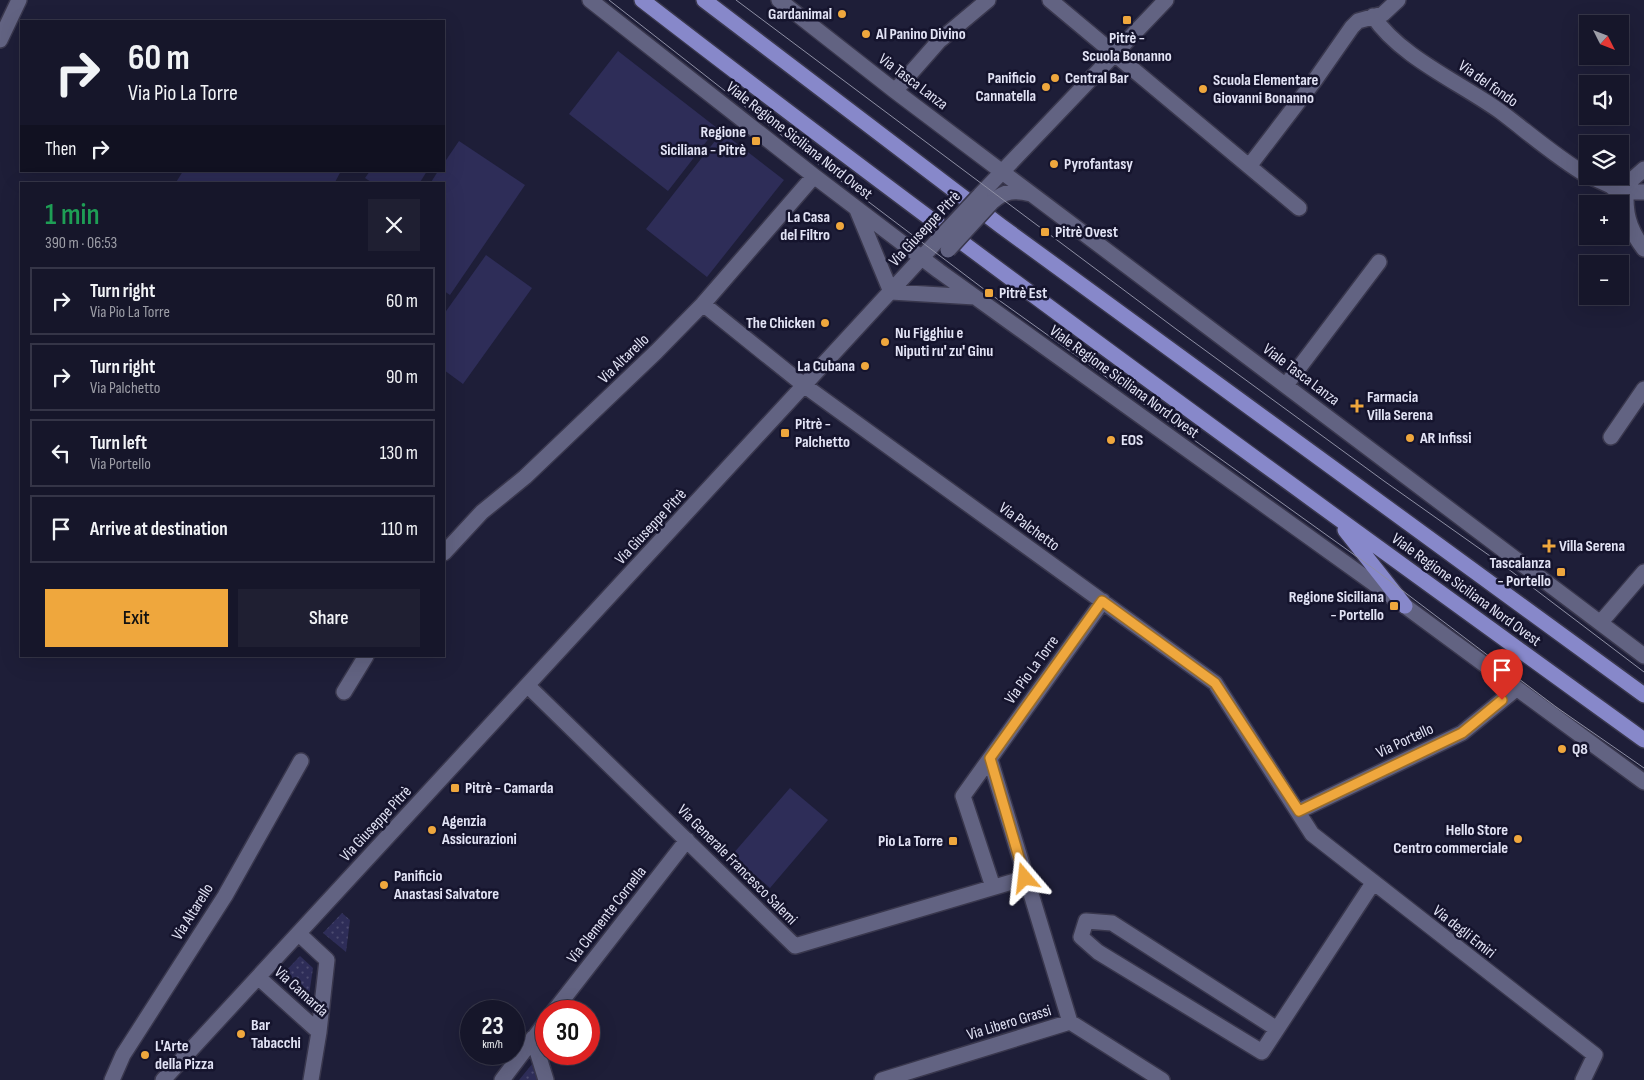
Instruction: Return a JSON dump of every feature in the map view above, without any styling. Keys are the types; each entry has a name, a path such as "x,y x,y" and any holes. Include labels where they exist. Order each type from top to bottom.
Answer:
{"main road":[{"name":"Viale Regione Siciliana Nord Ovest","path":"642,0 872,176 1333,516 1644,740"},
{"name":"Viale Regione Siciliana Nord Ovest","path":"704,0 1001,226 1644,695"},
{"path":"1333,516 1405,606"}],"street":[{"path":"0,40 19,0"},
{"name":"Viale Regione Siciliana Nord Ovest","path":"590,0 921,258 1405,606 1644,782"},
{"name":"Via Tasca Lanza","path":"779,0 895,91 1003,172"},
{"path":"895,91 939,41 988,0"},
{"path":"1050,0 1250,165 1299,208"},
{"name":"Via Giuseppe Pitrè","path":"163,1080 921,258 942,246 986,199 1003,172 1166,0"},
{"path":"1250,165 1315,80 1352,27 1358,21 1383,14 1398,0"},
{"name":"Via del fondo","path":"1373,16 1391,39 1500,112 1541,146 1579,170"},
{"path":"1622,195 1644,169"},
{"path":"1003,172 1033,194"},
{"name":"Via Altarello","path":"445,552 482,512 539,464 704,304 814,176"},
{"name":"Via del fondo","path":"1610,185 1622,195"},
{"name":"Via Giuseppe Pitrè","path":"986,199 1005,192 1018,191 1033,194"},
{"path":"1622,195 1644,192"},
{"name":"Viale Tasca Lanza","path":"1033,194 1644,656"},
{"path":"857,209 890,292 975,296"},
{"path":"1629,222 1632,232 1644,249"},
{"name":"Via Giuseppe Pitrè","path":"939,271 942,246"},
{"path":"1286,386 1379,262"},
{"name":"Via Palchetto","path":"704,304 805,386 1215,683 1299,811"},
{"path":"1611,437 1644,389"},
{"path":"1601,622 1644,572"},
{"name":"Via Pio La Torre","path":"993,887 963,796 1102,601"},
{"path":"344,692 365,657"},
{"name":"Via Generale Francesco Salemi","path":"528,686 795,946 993,887"},
{"name":"Via Portello","path":"1299,811 1462,733 1516,689"},
{"path":"990,758 1070,1022"},
{"name":"Via Altarello","path":"112,1080 123,1055 224,896 301,761"},
{"name":"Via degli Emiri","path":"1299,811 1312,834 1372,883 1595,1055 1583,1080"},
{"name":"Via Clemente Cornella","path":"563,1000 688,840"},
{"path":"993,887 1025,878"},
{"path":"1277,1029 1112,924 1086,921 1081,937 1098,952 1262,1052 1277,1029 1372,883"},
{"name":"Via Camarda","path":"299,934 327,960 320,1032 311,1080"},
{"name":"Via Camarda","path":"258,977 320,1032"},
{"name":"Via Libero Grassi","path":"882,1080 1070,1022 1162,1080"},
{"path":"502,1080 535,1036"},
{"path":"533,1038 546,1080"}],"shaded area":[{"path":"618,51 717,128 668,191 569,114"},
{"path":"722,132 784,180 707,277 646,229"},
{"path":"459,141 525,185 450,295 445,292 445,182 431,182 437,172 445,172 445,162"},
{"path":"182,172 340,172 335,182 176,182"},
{"path":"369,172 426,172 420,182 371,182 365,178"},
{"path":"486,255 532,288 463,384 445,371 445,313"},
{"path":"790,788 828,820 770,888 732,855"},
{"path":"342,913 350,920 346,952 323,933"},
{"path":"300,956 313,968 308,1002 281,976"},
{"path":"533,1063 538,1080 519,1080"}],"tram line":[{"path":"609,0 808,156 989,293 1374,569 1556,707 1644,768"},
{"path":"736,0 1176,329 1507,568 1644,672"}],"place":[{"name":"Gardanimal","path":"842,14"},
{"name":"Pitrè - Scuola Bonanno","path":"1127,20"},
{"name":"Al Panino Divino","path":"866,34"},
{"name":"Central Bar","path":"1055,78"},
{"name":"Panificio Cannatella","path":"1046,87"},
{"name":"Scuola Elementare Giovanni Bonanno","path":"1203,89"},
{"name":"Regione Siciliana - Pitrè","path":"756,141"},
{"name":"Pyrofantasy","path":"1054,164"},
{"name":"La Casa del Filtro","path":"840,226"},
{"name":"Pitrè Ovest","path":"1045,232"},
{"name":"Pitrè Est","path":"989,293"},
{"name":"The Chicken","path":"825,323"},
{"name":"Nu Figghiu e Niputi ru' zu' Ginu","path":"885,342"},
{"name":"La Cubana","path":"865,366"},
{"name":"Farmacia Villa Serena","path":"1357,406"},
{"name":"Pitrè - Palchetto","path":"785,433"},
{"name":"AR Infissi","path":"1410,438"},
{"name":"EOS","path":"1111,440"},
{"name":"Villa Serena","path":"1549,546"},
{"name":"Tascalanza - Portello","path":"1561,572"},
{"name":"Regione Siciliana - Portello","path":"1394,606"},
{"name":"Q8","path":"1562,749"},
{"name":"Pitrè - Camarda","path":"455,788"},
{"name":"Agenzia Assicurazioni","path":"432,830"},
{"name":"Hello Store Centro commerciale","path":"1518,839"},
{"name":"Pio La Torre","path":"953,841"},
{"name":"Panificio Anastasi Salvatore","path":"384,885"},
{"name":"Bar Tabacchi","path":"241,1034"},
{"name":"L'Arte della Pizza","path":"145,1055"}],"route":[{"path":"1025,878 990,758 1102,601 1215,683 1299,811 1462,733 1502,700"}]}
